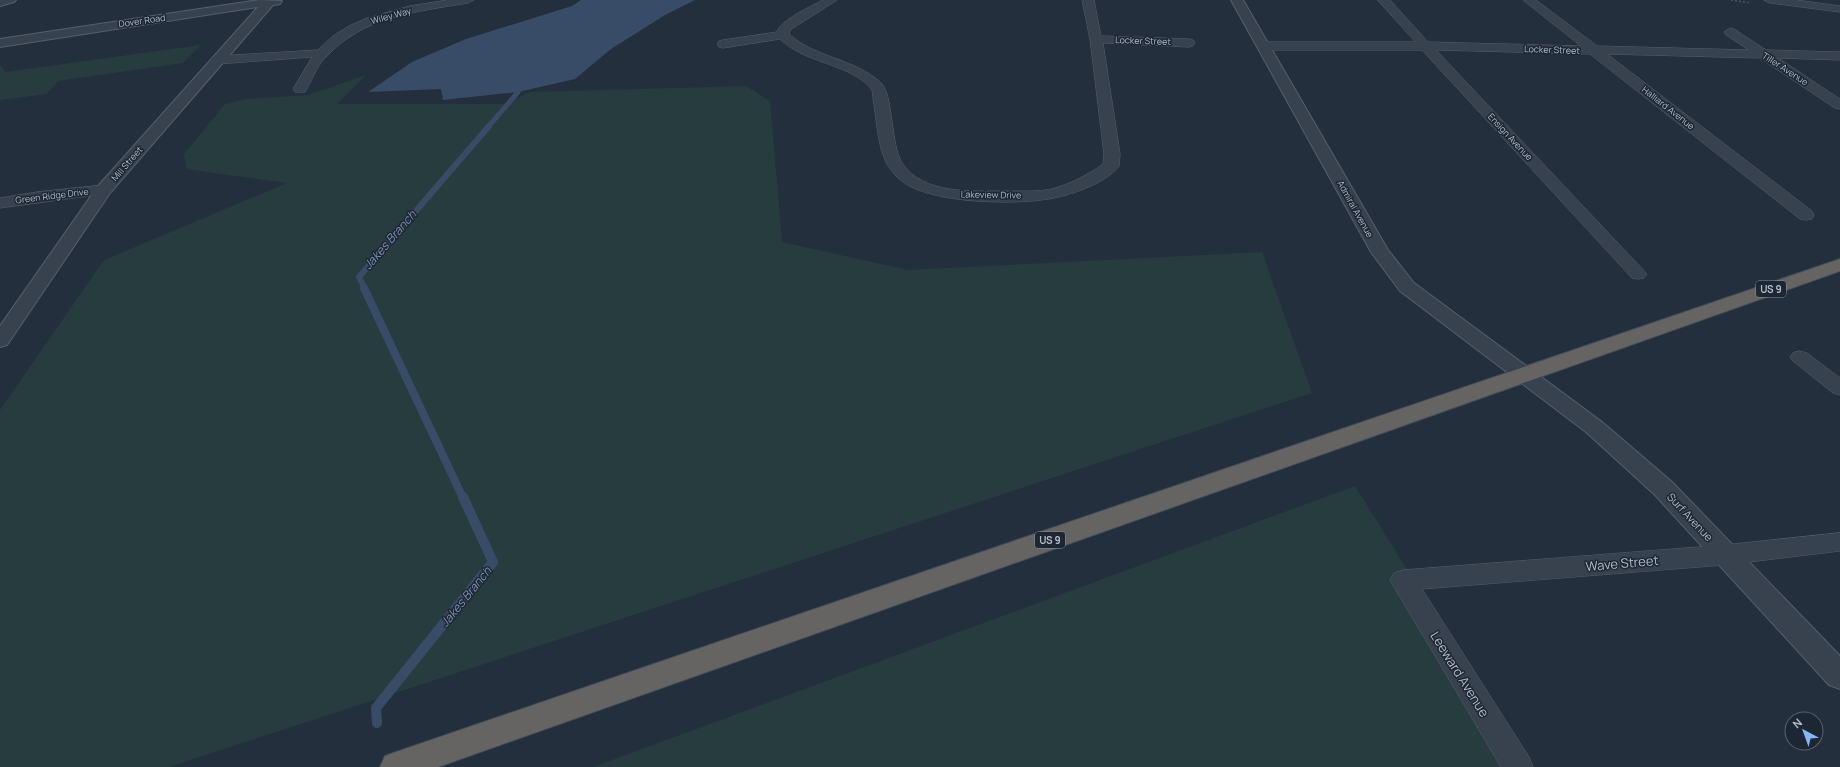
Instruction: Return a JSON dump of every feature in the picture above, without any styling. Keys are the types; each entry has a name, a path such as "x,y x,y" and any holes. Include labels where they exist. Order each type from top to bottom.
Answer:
{"highway":[{"name":"US 9","path":"396,767 1840,265"}],"street":[{"path":"0,2 10,0"},
{"name":"Wiley Way","path":"300,89 323,53 339,37 356,27 378,19 468,0"},
{"path":"723,44 783,35 784,29 797,19 831,0"},
{"name":"Lakeview Drive","path":"783,35 786,39 804,50 860,73 878,88 893,164 902,174 927,188 944,193 970,196 1032,196 1062,192 1096,177 1111,166 1112,154 1096,39 1088,0"},
{"name":"Admiral Avenue","path":"1237,0 1380,252 1406,287 1525,374"},
{"name":"Ensign Avenue","path":"1384,0 1425,46 1638,274"},
{"name":"Halliard Avenue","path":"1529,0 1806,215"},
{"path":"1770,0 1840,9"},
{"path":"1832,0 1840,4"},
{"name":"Dover Road","path":"0,43 275,1"},
{"name":"Mill Street","path":"0,341 104,190 217,60 275,1"},
{"name":"Tiller Avenue","path":"1730,32 1840,105"},
{"name":"Locker Street","path":"1096,39 1189,43"},
{"name":"Locker Street","path":"1263,46 1425,46 1840,56"},
{"path":"217,60 323,53"},
{"name":"Green Ridge Drive","path":"0,203 104,190"},
{"path":"1800,357 1840,388"},
{"name":"Surf Avenue","path":"1525,374 1594,426 1663,488 1840,676"},
{"name":"Wave Street","path":"1403,580 1724,554 1840,542"},
{"name":"Leeward Avenue","path":"1403,580 1518,767"}],"green space":[{"path":"201,45 183,63 58,81 47,94 0,100 0,64 5,72"},
{"path":"366,75 337,104 506,104 530,92 746,86 770,101 782,242 908,270 1262,252 1312,393 169,767 0,767 0,410 104,260 287,183 186,169 184,154 225,104 246,99 308,95"},
{"path":"1355,486 1530,767 593,767"}],"water":[{"path":"581,0 695,0 665,15 611,49 575,79 518,92 443,100 441,89 368,92 412,62 466,39 572,6"}],"waterway":[{"name":"Jakes Branch","path":"488,127 518,92"},
{"name":"Jakes Branch","path":"365,289 359,277 489,126"},
{"name":"Jakes Branch","path":"364,288 463,498"},
{"name":"Jakes Branch","path":"377,723 376,708 493,562 463,497"}]}
